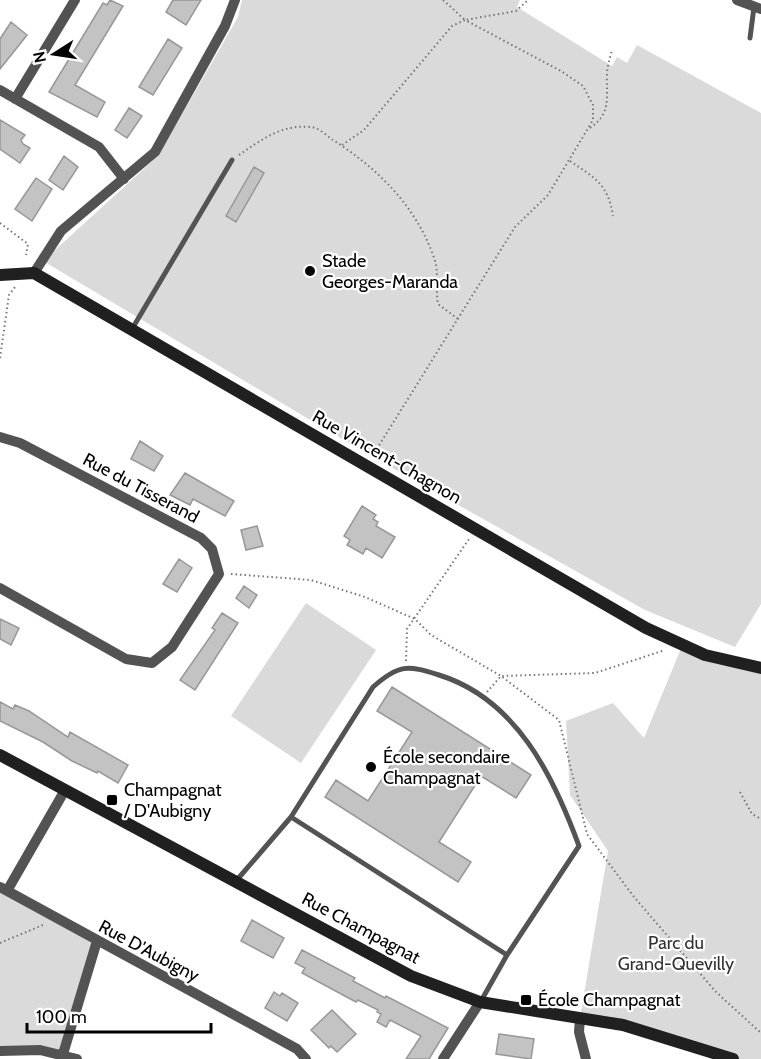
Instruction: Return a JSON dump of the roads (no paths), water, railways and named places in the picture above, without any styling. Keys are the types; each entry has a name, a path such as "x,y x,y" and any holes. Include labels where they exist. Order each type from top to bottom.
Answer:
{"street":[{"path":"15,99 75,0"},
{"path":"0,274 34,273 61,231 155,152 225,26 235,0"},
{"path":"737,0 758,7"},
{"path":"0,90 99,147 124,179"},
{"name":"Rue Vincent-Chagnon","path":"34,273 475,529 682,646 711,657 761,668"},
{"name":"Rue du Tisserand","path":"0,437 20,443 201,538 212,549 219,574 172,647 152,663 126,659 0,588"},
{"name":"Rue Champagnat","path":"0,755 411,976 480,1002 623,1025 733,1059"},
{"name":"Rue D'Aubigny","path":"65,790 3,889 297,1049 306,1059"},
{"path":"63,1054 97,941"},
{"path":"443,1059 480,1002"},
{"path":"580,1018 581,1046 586,1059"},
{"path":"0,1051 40,1050 77,1059"}],"lane":[{"path":"750,38 758,7"},
{"path":"132,330 232,160"},
{"path":"236,881 291,817 373,687 388,674 406,666 448,678 483,696 518,728 563,802 579,846 507,955 480,1002"},
{"path":"291,817 507,955"}],"place":[{"name":"Stade Georges-Maranda","path":"310,271"},
{"name":"École secondaire Champagnat","path":"371,767"},
{"name":"Champagnat / D'Aubigny","path":"112,800"},
{"name":"École Champagnat","path":"526,1000"}],"park label":[{"name":"Parc du Grand-Quevilly","path":"676,953"}]}
